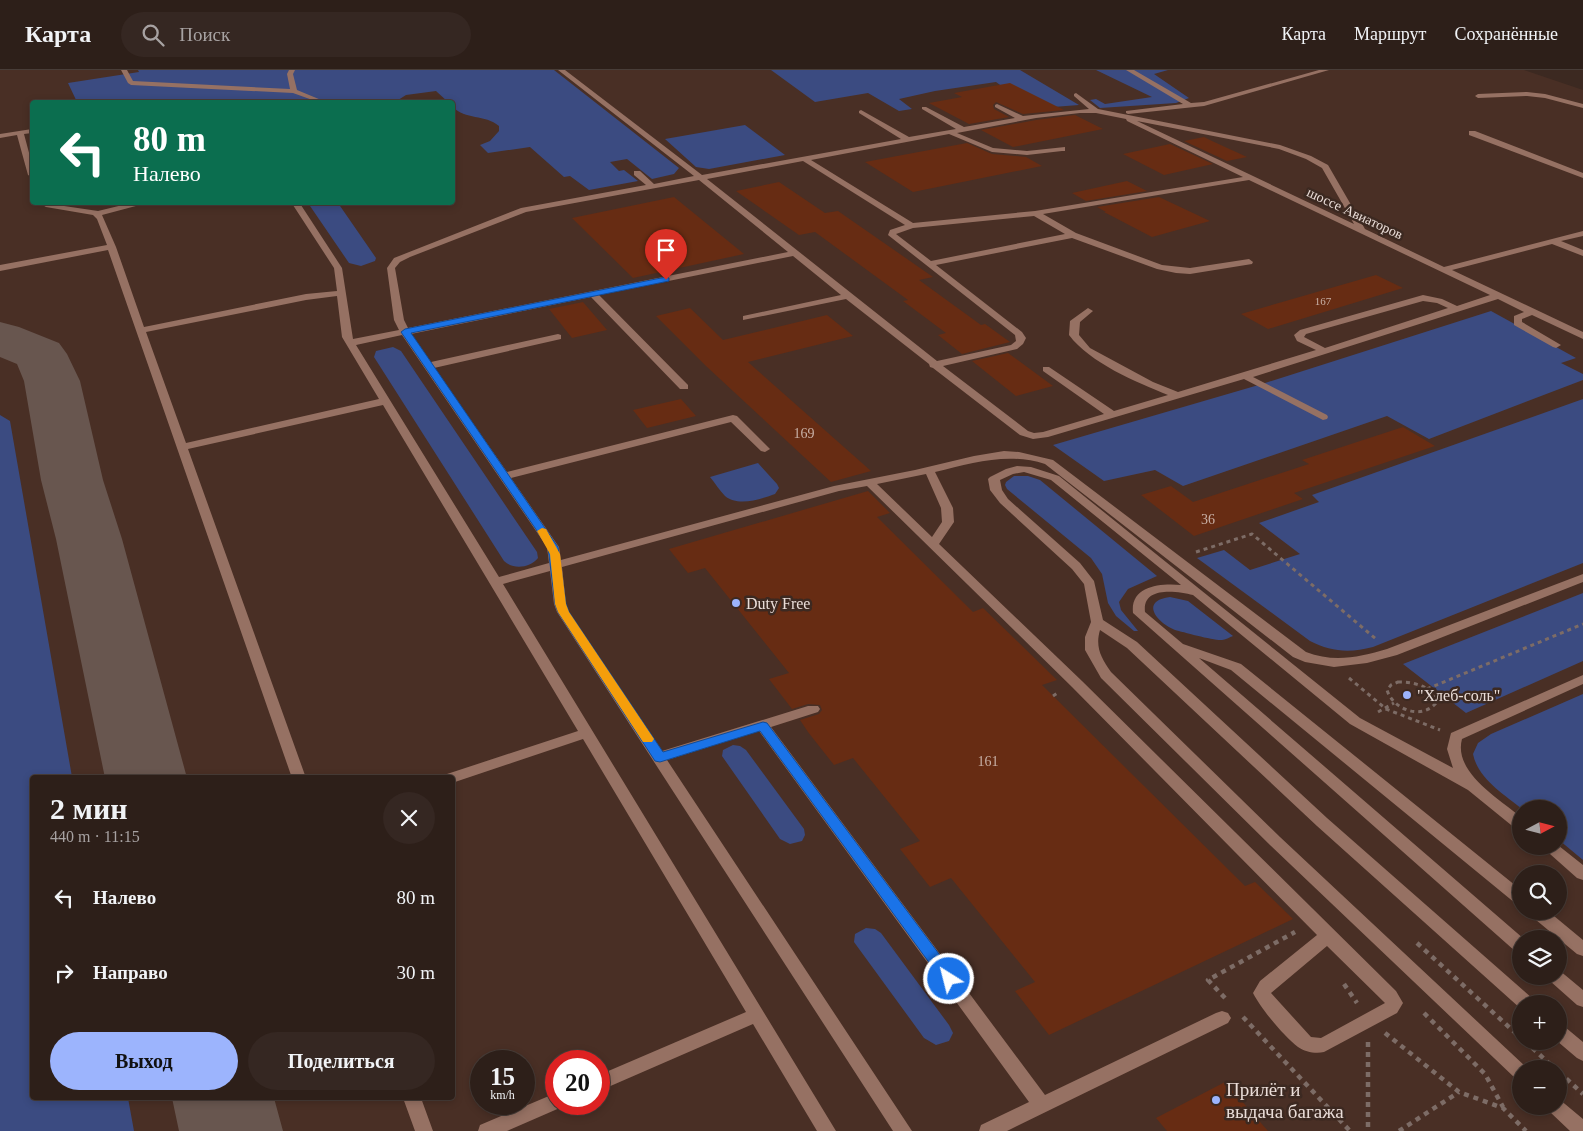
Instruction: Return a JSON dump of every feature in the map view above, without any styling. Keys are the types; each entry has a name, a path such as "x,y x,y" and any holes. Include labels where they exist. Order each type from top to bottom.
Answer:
{"street":[{"path":"124,70 131,84 294,91 318,100"},
{"path":"292,70 290,74 294,91"},
{"path":"561,70 634,124 933,365 1024,433 1033,436 1044,435 1245,376 1497,296"},
{"path":"1129,70 1191,106"},
{"path":"1116,113 1191,106 1326,70"},
{"path":"1478,96 1526,94 1546,96 1583,106"},
{"path":"1076,95 1096,111"},
{"path":"997,106 1023,118"},
{"path":"924,108 962,130"},
{"path":"903,1131 564,612 560,604 553,547 506,476 405,332 399,320 391,268 401,258 519,211 1059,112 1096,111 1116,113 1280,147 1316,160 1331,175 1362,232"},
{"path":"861,112 907,139"},
{"name":"шоссе Авиаторов","path":"1116,113 1248,178 1583,336"},
{"path":"0,136 30,131"},
{"path":"950,132 992,150 1026,152 1062,149"},
{"path":"20,133 30,159"},
{"path":"1472,133 1583,176"},
{"path":"802,158 912,226"},
{"path":"637,173 652,186"},
{"path":"933,365 1014,347 1022,338 892,235 898,229 1035,213 1248,178"},
{"path":"46,205 96,214 134,205"},
{"path":"297,205 338,268 345,331 350,343 828,1131"},
{"path":"1035,213 1073,235 1160,267 1190,271 1249,262"},
{"path":"96,214 101,218 112,248 298,775"},
{"path":"1442,270 1583,233"},
{"path":"929,264 1073,235"},
{"path":"1553,241 1583,254"},
{"path":"0,268 112,248"},
{"path":"350,343 794,253"},
{"path":"141,330 306,297 341,293"},
{"path":"593,294 684,387"},
{"path":"746,318 847,296"},
{"path":"1324,351 1300,339 1299,335 1303,332 1423,298 1439,301 1456,309"},
{"path":"1088,311 1075,321 1074,335 1087,350 1149,384 1176,395"},
{"path":"1531,312 1517,318 1517,322 1556,345"},
{"path":"428,366 558,338"},
{"path":"1046,369 1112,415"},
{"path":"1245,376 1323,417"},
{"path":"182,447 385,401"},
{"path":"506,476 733,418 765,449"},
{"path":"495,582 838,488 929,470 991,455 1015,453 1035,456 1049,462 1305,658"},
{"path":"1512,818 1473,786 1382,734 1355,722 1055,478 1039,471 1023,468 1006,471 994,480 996,490 1004,501 1076,566 1090,584 1097,622 1089,635 1092,653 1106,675 1275,840 1512,1064"},
{"path":"929,470 947,508 948,522 933,544"},
{"path":"869,482 1077,684 1390,996 1394,1003 1391,1008 1324,1044 1316,1046 1305,1042 1266,1002 1262,993 1266,986 1328,936"},
{"path":"1512,938 1215,678 1141,617 1138,602 1148,593 1164,588 1183,588 1216,601 1288,650 1305,658 1331,664 1363,661 1392,652 1583,578"},
{"path":"1097,622 1132,645 1322,822 1517,995"},
{"path":"1169,641 1200,655 1219,658 1236,667 1512,892"},
{"path":"1473,786 1454,757 1453,745 1456,736 1583,678"},
{"path":"660,757 813,709"},
{"path":"763,726 1042,1105"},
{"path":"455,777 587,733"},
{"path":"1559,855 1583,874"},
{"path":"1547,920 1583,949"},
{"path":"1566,985 1583,1000"},
{"path":"610,1078 757,1015"},
{"path":"988,1131 1222,1018"},
{"path":"1567,1039 1583,1053"},
{"path":"413,1100 424,1131"},
{"path":"487,1131 545,1106"},
{"path":"1565,1115 1582,1131"}],"path":[{"path":"1192,554 1252,534 1392,652"},
{"path":"1428,689 1583,624"},
{"path":"1407,682 1428,689 1435,700 1435,704 1426,711 1410,710 1394,703 1390,699 1387,690 1394,683 1407,682"},
{"path":"1386,709 1394,703"},
{"path":"1368,1019 1368,1131"},
{"path":"1535,1050 1545,1060"},
{"path":"1567,1079 1583,1094"},
{"path":"1398,1131 1459,1092"}],"shaded area":[{"path":"0,70 1524,70 1583,90 1583,1131 0,1131"},
{"path":"138,70 554,70 679,168 674,174 652,179 627,159 610,162 619,171 624,170 638,181 589,190 570,176 564,177 530,147 488,153 480,145 490,141 499,131 499,126 488,120 463,114 455,109 455,100 446,100 436,91 406,95 398,100 76,100 68,83 139,72"},
{"path":"771,70 1020,70 1079,105 1027,109 1017,97 996,82 935,91 899,99 912,109 899,111 868,93 815,102"},
{"path":"1096,70 1168,70 1154,74 1189,98 1176,103 1100,108 1090,100 1096,99 1105,104 1152,97"},
{"path":"745,125 785,155 709,169 696,167 665,139"},
{"path":"309,205 339,205 376,258 375,261 361,266 349,263"},
{"path":"1491,311 1576,358 1561,363 1583,374 1583,380 1429,439 1387,416 1183,486 1155,470 1104,481 1053,445 1262,384"},
{"path":"393,347 401,351 537,552 538,558 531,564 517,567 504,561 374,357 376,351"},
{"path":"1583,399 1583,563 1373,647 1348,651 1325,647 1310,641 1197,558 1224,550 1250,570 1300,554 1259,523 1319,502 1312,495"},
{"path":"0,415 10,421 72,775 30,775 30,1100 128,1100 134,1131 0,1131"},
{"path":"758,463 777,484 779,488 775,494 750,501 736,501 725,496 710,477"},
{"path":"1014,476 1028,476 1040,480 1157,576 1128,589 1119,602 1121,610 1138,631 1134,631 1116,616 1108,603 1102,574 1091,558 1007,489 1006,482"},
{"path":"1583,593 1583,661 1466,713 1403,664"},
{"path":"1170,597 1188,601 1233,636 1225,640 1218,640 1168,627 1157,618 1153,607 1161,599"},
{"path":"1583,694 1583,860 1568,848 1568,800 1512,801 1500,792 1480,771 1473,754 1478,743 1491,734"},
{"path":"733,745 740,746 746,750 804,829 805,835 802,841 790,844 780,839 722,756 723,750"},
{"path":"866,928 875,929 881,933 949,1025 953,1033 949,1041 936,1045 924,1038 854,942 855,934"}],"building":[{"path":"1010,83 1064,110 1023,114 996,102 993,105 994,109 1009,117 969,124 929,103 962,97 954,93"},
{"path":"1075,115 1103,129 1013,147 981,130 1036,120"},
{"path":"1204,137 1247,157 1227,161 1184,141"},
{"path":"967,143 992,154 1026,157 1042,166 913,192 865,162"},
{"path":"1170,144 1213,164 1164,175 1123,154"},
{"path":"1127,181 1147,191 1086,201 1072,193"},
{"path":"779,182 825,213 838,211 933,277 919,280 981,325 985,324 1010,342 962,354 938,335 946,333 903,301 908,300 815,232 799,235 736,191"},
{"path":"674,197 744,254 633,278 572,218"},
{"path":"1159,197 1210,221 1152,237 1097,207"},
{"path":"1376,275 1403,288 1268,329 1241,314"},
{"path":"583,302 607,330 572,338 549,309"},
{"path":"690,308 723,340 827,315 853,336 748,362 871,471 831,482 706,366 656,316"},
{"path":"1008,353 1053,386 1016,396 972,361"},
{"path":"681,399 696,416 647,428 633,410"},
{"path":"1403,427 1435,446 1294,493 1303,499 1194,536 1141,495 1171,486 1193,502 1309,464 1302,460"},
{"path":"868,491 890,513 877,517 973,612 983,608 1057,680 1042,685 1245,886 1255,882 1293,919 1049,1035 1015,991 1035,982 951,878 930,887 900,849 920,841 853,758 834,765 808,732 800,720 819,714 822,710 820,705 808,704 792,709 769,679 789,673 705,568 688,573 669,549"},
{"name":"Прилёт и выдача багажа","path":"1225,1082 1268,1131 1167,1131 1156,1118"}],"taxiway":[{"path":"0,338 40,354 52,381 72,480 89,539 145,775"},
{"path":"223,1100 231,1131"}],"slow traffic":[{"path":"542,531 553,547 555,554 560,604 564,612 648,739"}],"place":[{"name":"Duty Free","path":"736,603"},
{"name":"\"Хлеб-соль\"","path":"1407,695"},
{"name":"Прилёт и выдача багажа","path":"1216,1100"}],"route":[{"path":"666,280 405,332 506,476 553,547 560,604 564,612 660,757 763,726 949,979"}]}
